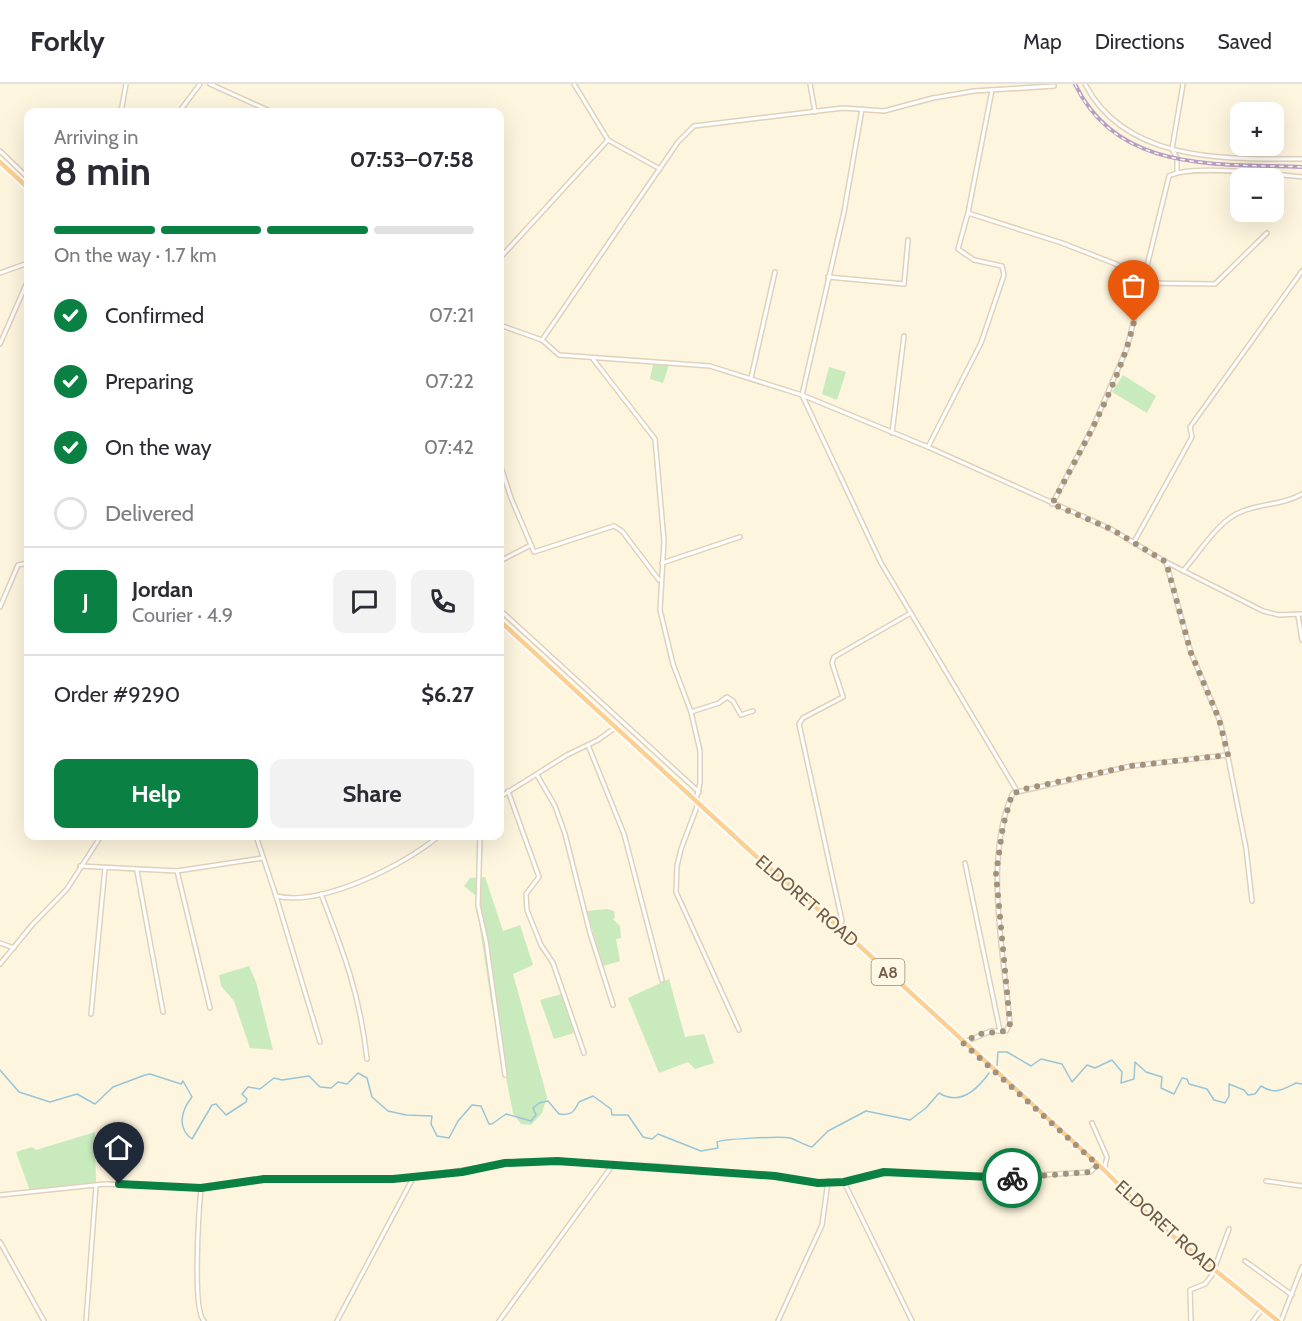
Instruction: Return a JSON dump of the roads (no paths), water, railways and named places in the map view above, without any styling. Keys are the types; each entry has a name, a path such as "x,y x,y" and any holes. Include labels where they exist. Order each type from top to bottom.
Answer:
{"highway":[{"path":"0,162 24,184"},
{"name":"ELDORET ROAD","path":"504,625 758,858 839,927 1104,1170 1158,1224 1214,1271 1280,1321"}],"street":[{"path":"123,108 126,84"},
{"path":"182,108 200,84"},
{"path":"210,84 263,108"},
{"path":"574,84 608,140 660,169"},
{"path":"810,84 815,112"},
{"path":"1085,84 1098,104 1117,122 1144,139 1172,149 1226,159 1302,159"},
{"path":"1177,172 1177,158 1172,149 1183,84"},
{"path":"542,340 684,135 694,126 815,112 862,109 884,111 933,98 992,90 1054,86"},
{"path":"928,447 981,343 1005,275 1002,266 974,260 958,249 968,213 992,90"},
{"path":"862,109 844,212 802,395 845,490 910,614 1017,791"},
{"path":"504,254 608,140"},
{"path":"0,151 24,174"},
{"path":"1177,158 1184,153"},
{"path":"1052,504 1093,427 1127,348 1169,176 1177,172 1202,170 1302,177"},
{"path":"968,213 1062,243 1144,275"},
{"path":"1143,283 1215,284 1267,232"},
{"path":"828,277 904,284 908,240"},
{"path":"0,273 24,264"},
{"path":"1133,543 1192,437 1191,427 1302,271"},
{"path":"751,378 775,272"},
{"path":"0,344 24,289"},
{"path":"504,327 542,340 559,355 700,365 751,378 802,395 928,447 1111,529 1166,562 1263,611 1279,615 1300,614 1302,640"},
{"path":"892,433 904,336"},
{"path":"593,358 655,439 664,541 660,582 661,619 678,681 691,712 700,759 698,801 681,849 677,866 676,892 739,1030"},
{"path":"504,476 511,498 533,545 533,551 539,552 599,529 614,526 626,536 660,582"},
{"path":"1183,571 1233,515 1245,510 1277,504 1302,494"},
{"path":"662,563 740,537"},
{"path":"504,559 533,545"},
{"path":"1166,562 1191,653 1219,719 1246,848 1252,901"},
{"path":"0,607 14,572 18,565 24,564"},
{"path":"504,614 699,792"},
{"path":"839,927 842,921 799,724 803,718 843,697 832,663 834,657 910,614"},
{"path":"691,712 719,703 727,697 733,701 741,715 753,711"},
{"path":"504,794 616,726"},
{"path":"588,745 624,834 662,980"},
{"path":"963,1043 979,1034 1006,1031 1010,1024 996,866 1012,794 1131,766 1228,755"},
{"path":"537,775 555,806 565,834 590,933 614,1005"},
{"path":"508,791 538,876 526,894 527,910 541,945 553,963 584,1053"},
{"path":"0,964 32,925 68,889 80,866 99,840"},
{"path":"257,840 320,1042"},
{"path":"276,896 297,898 321,894 378,872 433,840"},
{"path":"480,840 478,905 484,931 505,1075"},
{"path":"80,866 177,872 263,858"},
{"path":"965,863 1000,1031"},
{"path":"91,1014 105,868"},
{"path":"137,871 162,1012"},
{"path":"177,872 210,1008"},
{"path":"321,894 347,959 360,1006 368,1059"},
{"path":"0,943 14,948"},
{"path":"1092,1124 1107,1156 1104,1170"},
{"path":"0,1196 96,1186 162,1185 201,1188 264,1179 413,1178 521,1161 557,1161 775,1176 818,1183 828,1180 844,1182 884,1172 1023,1178 1090,1172 1098,1165"},
{"path":"499,1321 612,1166"},
{"path":"337,1321 413,1178"},
{"path":"778,1321 822,1225 828,1180"},
{"path":"1266,1181 1302,1186"},
{"path":"844,1182 912,1321"},
{"path":"86,1321 96,1186"},
{"path":"201,1188 197,1293 198,1314 204,1321"},
{"path":"1191,1321 1190,1290 1205,1284 1214,1271 1229,1229"},
{"path":"0,1242 44,1321"},
{"path":"1245,1261 1292,1295"},
{"path":"1280,1321 1302,1267"},
{"path":"1253,1321 1262,1309"}],"waterway":[{"path":"997,1066 998,1052 1007,1052 1031,1066 1041,1059 1062,1064 1072,1082 1087,1065 1095,1068 1112,1060 1122,1072 1121,1083 1134,1079 1135,1062 1146,1072 1162,1077 1161,1088 1174,1094 1182,1078 1187,1079 1189,1084 1207,1089 1214,1100 1225,1103 1229,1096 1229,1084 1244,1090 1248,1095 1255,1094 1261,1086 1275,1091 1296,1083 1302,1084"},
{"path":"0,1070 19,1092 50,1102 77,1094 95,1104 113,1087 150,1074 181,1084 183,1081 192,1097 183,1113 182,1124 187,1135 192,1139 212,1105 216,1104 226,1115 246,1102 247,1099 242,1094 248,1087 260,1089 274,1078 282,1080 309,1076 320,1087 331,1088 338,1082 347,1084 358,1073 367,1078 372,1097 388,1111 406,1115 432,1116 431,1124 437,1136 449,1138 458,1121 472,1105 481,1106 489,1124 492,1124 506,1114 531,1121 536,1115 533,1108 539,1103 548,1101 559,1114 569,1114 574,1111 579,1102 593,1096 611,1109 612,1115 628,1115 643,1137 652,1139 658,1134 701,1151 718,1148 717,1142 721,1141 765,1138 790,1138 812,1147 828,1131 866,1111 910,1120 926,1108 939,1093 947,1097 961,1097 979,1085 989,1073"}],"railway":[{"path":"1075,84 1094,113 1117,134 1144,149 1173,158 1205,163 1302,167"}]}
